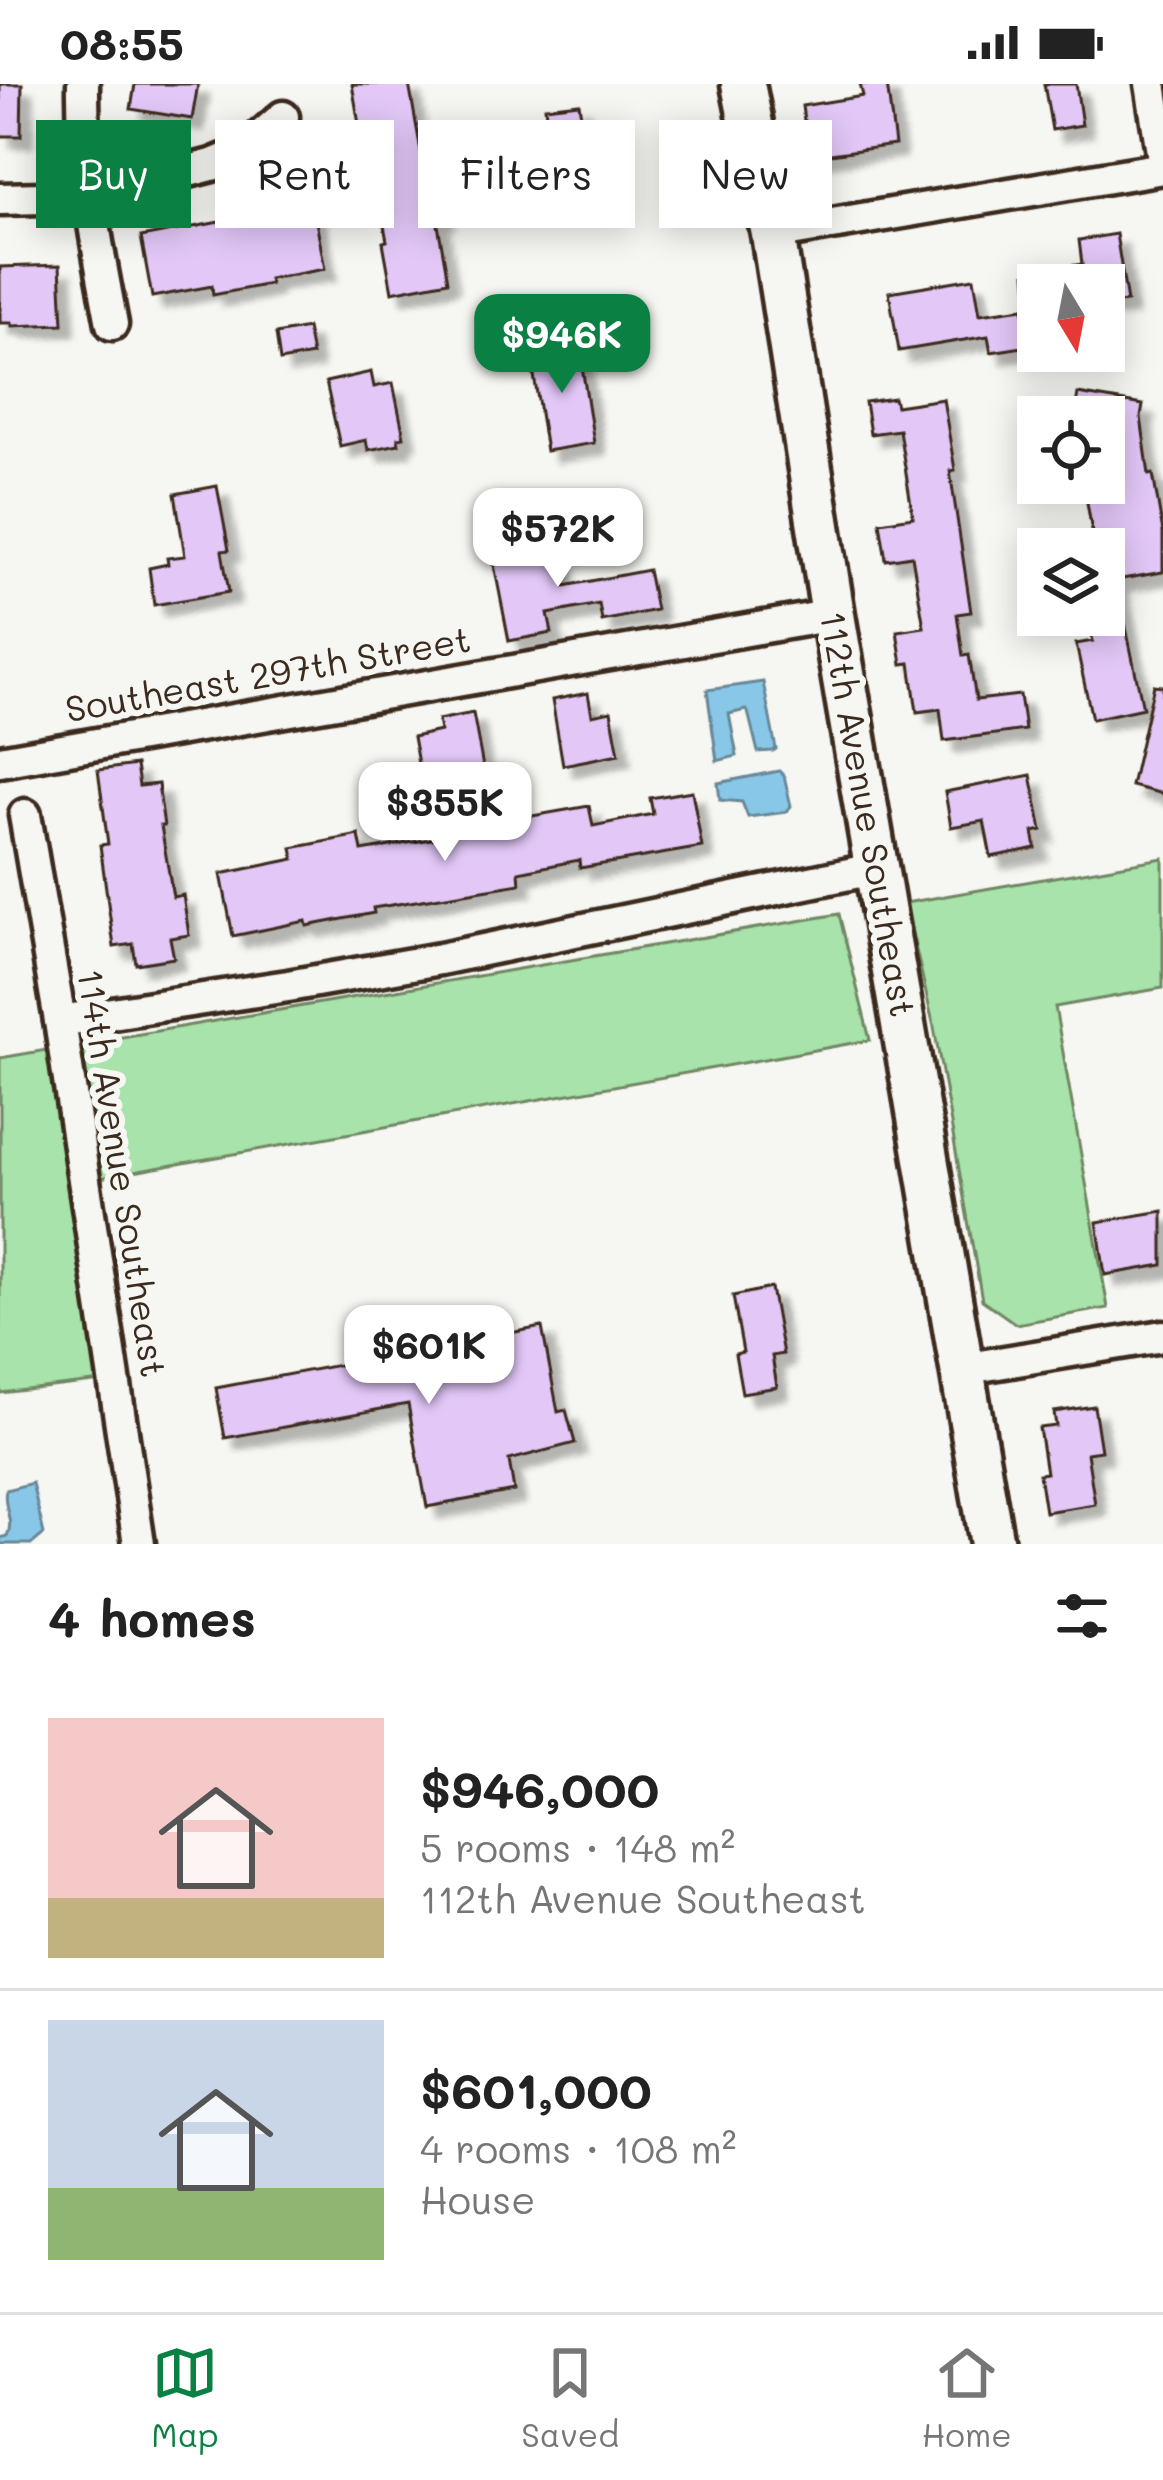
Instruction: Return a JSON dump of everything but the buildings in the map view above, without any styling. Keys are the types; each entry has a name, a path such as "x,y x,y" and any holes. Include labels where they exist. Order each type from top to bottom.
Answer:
{"street":[{"path":"82,120 83,84"},
{"name":"112th Avenue Southeast","path":"743,84 773,234 833,615 992,1544"},
{"path":"1151,84 1163,159"},
{"path":"191,171 243,152 283,117"},
{"path":"773,234 1163,168"},
{"path":"0,199 36,198"},
{"path":"94,228 112,324"},
{"name":"Southeast 297th Street","path":"0,761 833,615"},
{"name":"114th Avenue Southeast","path":"25,815 139,1544"},
{"path":"60,1021 440,959 878,868"},
{"path":"962,1369 1163,1336"}],"green space":[{"path":"1163,858 1163,988 1055,1007 1108,1308 1016,1324 982,1300 934,1027 905,903"},
{"path":"839,914 870,1040 100,1178 128,1378 0,1393 0,1058"}],"water":[{"path":"763,682 776,749 758,752 746,710 729,714 737,756 717,761 707,690"},
{"path":"779,771 791,806 786,812 748,817 742,802 720,800 718,783"},
{"path":"32,1483 44,1534 32,1544 0,1544 9,1530 6,1490"}]}
